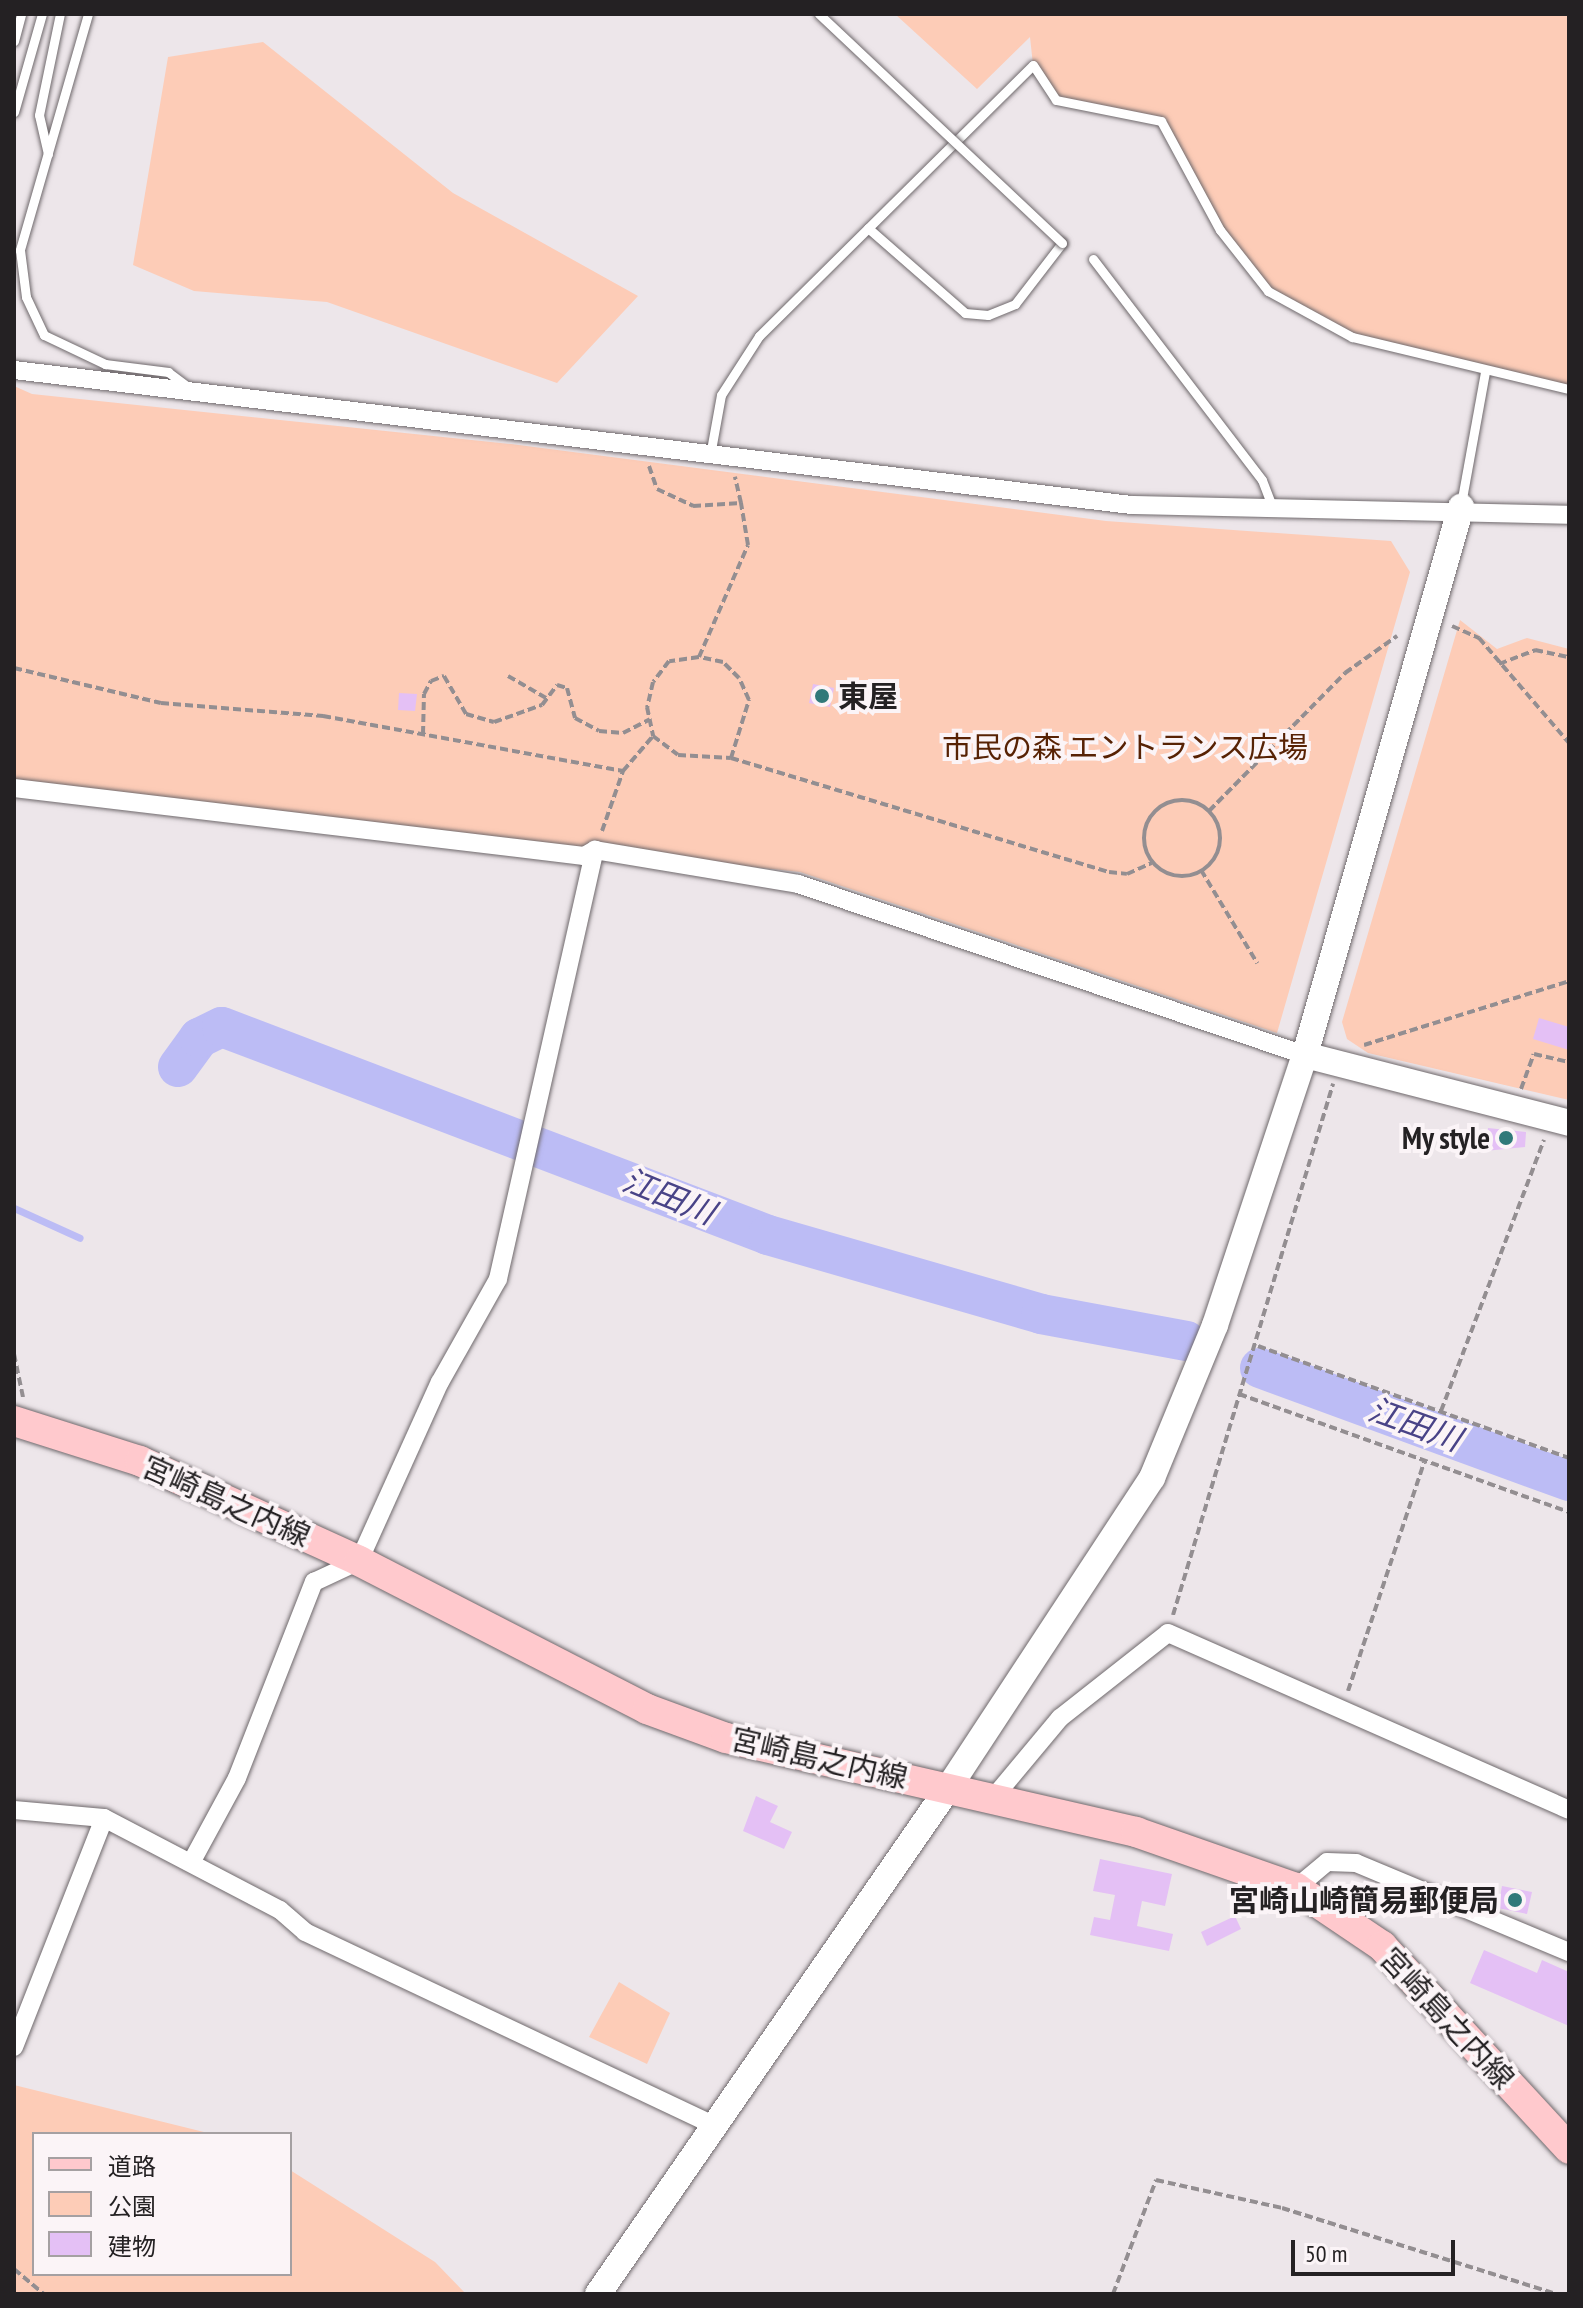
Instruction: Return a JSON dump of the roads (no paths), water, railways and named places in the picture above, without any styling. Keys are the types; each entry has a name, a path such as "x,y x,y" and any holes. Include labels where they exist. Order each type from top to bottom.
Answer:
{"main road":[{"name":"宮崎島之内線","path":"20,1422 140,1461 359,1561 647,1709 726,1738 1136,1832 1296,1888 1382,1946 1569,2149"}],"street":[{"path":"14,370 711,450 1132,505 1273,509 1461,507 1569,515"},
{"path":"598,2294 949,1787 1152,1478 1215,1325 1305,1055 1461,507"},
{"path":"14,788 584,856 595,850 798,884 1305,1055 1343,1058 1560,1122"},
{"path":"192,1861 237,1778 314,1582 359,1561 440,1382 498,1279 541,1109 595,850"},
{"path":"994,1797 1060,1718 1168,1633 1569,1810"},
{"path":"14,1810 104,1818 192,1861 305,1932 716,2126"},
{"path":"14,2047 104,1818"},
{"path":"1296,1888 1327,1862 1356,1863 1569,1952"}],"lane":[{"path":"14,41 21,14"},
{"path":"14,112 42,14"},
{"path":"48,154 39,115 60,14"},
{"path":"88,14 17,254 26,297 44,335 105,364 168,372 194,391"},
{"path":"819,14 1062,243 1035,285 988,315 943,302 868,228"},
{"path":"711,450 721,395 737,363 1033,65 1056,100 1161,121 1220,230 1268,291 1352,337 1485,372 1569,389"},
{"path":"1093,259 1262,480 1273,509"},
{"path":"1461,507 1485,372"}],"waterway":[{"name":"江田川","path":"178,1067 199,1038 222,1027 768,1235 1041,1314 1187,1341"},
{"path":"14,1208 80,1238"},
{"name":"江田川","path":"1260,1368 1569,1481"}],"place":[{"name":"東屋","path":"822,696"},
{"name":"My style","path":"1506,1138"},
{"name":"宮崎山崎簡易郵便局","path":"1515,1900"}],"park label":[{"name":"市民の森 エントランス広場","path":"1125,747"}]}
